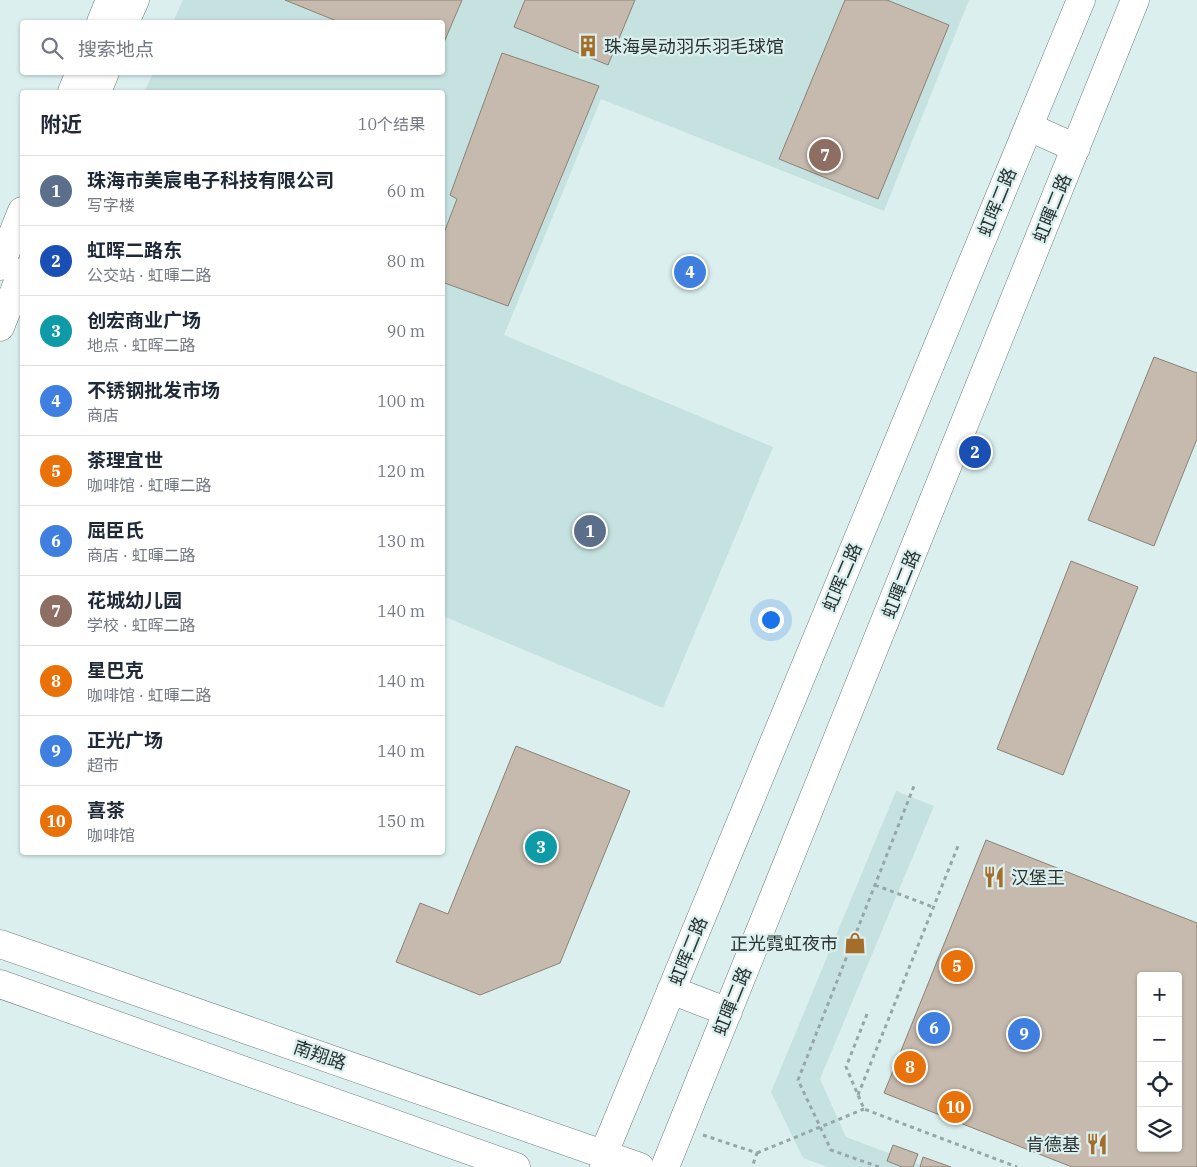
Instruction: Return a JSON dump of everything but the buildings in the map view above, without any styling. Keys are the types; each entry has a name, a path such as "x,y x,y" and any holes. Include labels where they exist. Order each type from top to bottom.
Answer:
{"main road":[{"path":"102,20 110,0"},
{"path":"127,20 135,0"},
{"name":"虹晖二路","path":"604,1160 671,990 1081,0"},
{"name":"虹暉二路","path":"665,1167 1135,0"},
{"path":"73,90 79,75"},
{"path":"98,90 104,75"},
{"path":"1028,126 1076,148"},
{"path":"0,266 20,217"},
{"path":"0,327 20,277"},
{"name":"南翔路","path":"0,944 437,1096 604,1160 640,1167"},
{"path":"0,984 516,1167"},
{"path":"671,990 728,1012"},
{"path":"425,1134 437,1096"}],"path":[{"path":"879,1167 831,1150 798,1080 914,786"},
{"path":"858,1095 958,846"},
{"path":"875,885 934,907"},
{"path":"864,1109 846,1067 867,1014"},
{"path":"682,1127 757,1153 864,1109 1017,1167"},
{"path":"752,1167 757,1153"},
{"path":"1000,1167 1002,1161"}],"shaded area":[{"path":"183,0 969,0 884,211 601,99 504,335 773,447 663,708 445,617 445,90 145,90 152,75 445,75 445,20 174,20"},
{"name":"正光霓虹夜市","path":"896,791 934,806 820,1079 846,1137 926,1167 828,1167 803,1158 771,1092"}],"place":[{"name":"珠海昊动羽乐羽毛球馆","path":"588,46"},
{"name":"花城幼儿园","path":"825,155"},
{"name":"不锈钢批发市场","path":"690,272"},
{"name":"虹晖二路东","path":"975,452"},
{"name":"珠海市美宸电子科技有限公司","path":"590,531"},
{"name":"创宏商业广场","path":"541,847"},
{"name":"汉堡王","path":"994,877"},
{"name":"正光霓虹夜市","path":"855,943"},
{"name":"茶理宜世","path":"957,966"},
{"name":"屈臣氏","path":"934,1028"},
{"name":"正光广场","path":"1024,1034"},
{"name":"星巴克","path":"910,1067"},
{"name":"喜茶","path":"955,1107"},
{"name":"肯德基","path":"1097,1144"}]}
